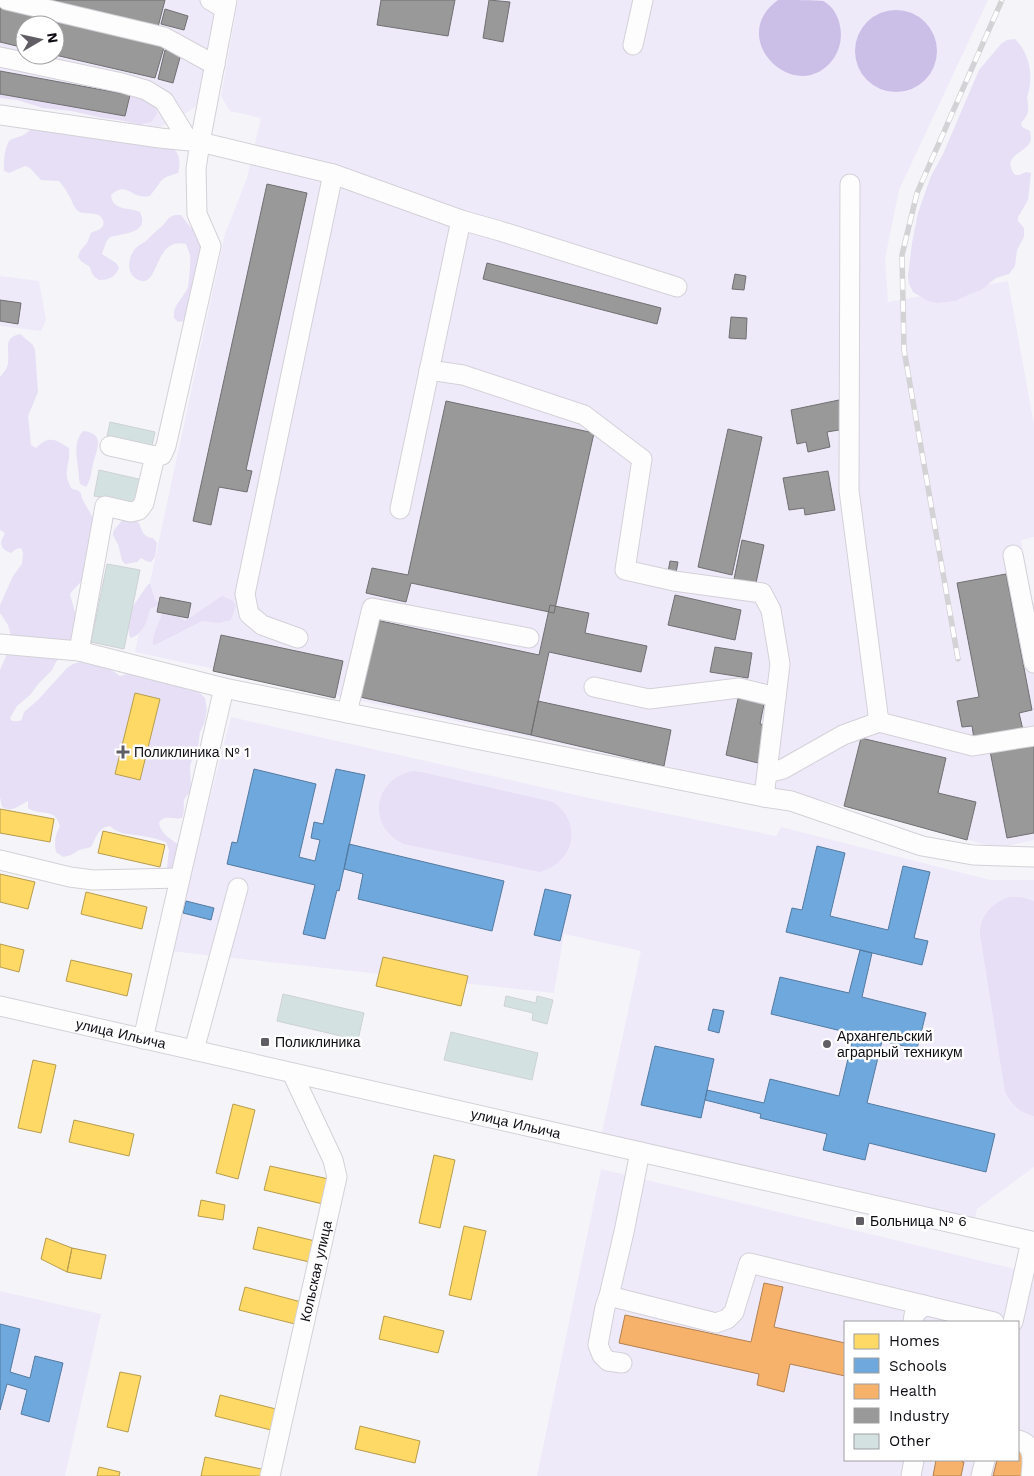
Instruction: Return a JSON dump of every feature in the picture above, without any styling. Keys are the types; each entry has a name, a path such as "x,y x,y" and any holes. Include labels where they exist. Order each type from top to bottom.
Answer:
{"street":[{"path":"7,0 164,37 215,65"},
{"path":"633,45 643,0"},
{"path":"110,446 155,456 162,455 166,446 211,246 197,214 194,141 215,65 220,3"},
{"path":"0,57 122,83 146,90 164,101 194,141"},
{"path":"0,115 160,138 194,141 333,174 460,220 677,287"},
{"path":"298,638 262,625 249,614 245,594 333,174"},
{"path":"850,184 848,490 879,722"},
{"path":"400,509 460,220"},
{"path":"429,370 463,375 584,415 642,459 625,570 674,582 762,592 771,610 780,664 764,797"},
{"path":"79,651 106,506 131,512 139,510 144,503 155,456"},
{"path":"1013,555 1034,663"},
{"path":"347,712 372,608 530,638"},
{"path":"0,644 79,651 224,688 791,801 922,846 973,855 1034,857"},
{"path":"594,687 649,699 739,688 776,697"},
{"path":"143,1039 224,688"},
{"path":"767,773 783,769 843,735 879,722 973,746 1034,736"},
{"path":"0,860 70,877 93,880 180,878"},
{"path":"194,1050 238,888"},
{"name":"улица Ильича","path":"0,1006 1032,1242"},
{"name":"Кольская улица","path":"270,1476 337,1177 333,1160 292,1073"},
{"path":"622,1363 608,1361 598,1345 640,1152"},
{"path":"1013,1321 1032,1242"},
{"path":"609,1296 716,1323 727,1319 734,1312 749,1263 990,1321"},
{"path":"913,1321 914,1315 924,1305"},
{"path":"1019,1440 1027,1442 1032,1447 1034,1456 1031,1476"},
{"path":"910,1476 914,1461"},
{"path":"981,1476 985,1461"}],"shaded area":[{"path":"0,0 221,0 203,94 194,108 160,127 148,126 146,124 151,122 130,95 125,116 0,94"},
{"path":"238,0 988,0 899,190 885,259 888,302 1008,281 1034,425 1034,537 1021,540 1034,611 1034,840 998,848 821,800 135,652 225,234 247,178 261,118 230,111 221,96"},
{"path":"778,0 823,1 836,14 841,33 839,46 834,58 819,72 802,76 786,72 772,63 762,49 759,33 763,16"},
{"path":"896,10 912,13 925,22 934,35 937,51 934,67 925,80 912,89 896,92 880,89 867,80 858,67 855,51 858,35 867,22 880,13"},
{"path":"1015,39 1024,51 1029,66 1028,111 1021,123 1022,127 1030,131 1031,139 1029,144 1010,163 1015,175 1026,172 1031,173 1028,200 1018,217 1018,221 1024,228 1024,237 1017,250 1015,266 1009,274 996,278 981,290 955,301 937,303 928,301 913,292 908,276 918,213 931,176 943,154 979,70 1001,44 1007,40"},
{"path":"0,94 125,116 130,95 136,94 156,104 157,114 151,122 141,125 71,111 43,108 17,100 0,98"},
{"path":"36,128 170,146 178,154 178,173 161,181 150,196 138,195 121,189 111,195 114,204 140,212 142,219 138,229 110,237 106,242 102,254 116,263 119,268 116,274 111,277 99,280 93,275 90,267 78,257 91,233 100,229 103,225 101,217 78,211 59,181 41,180 30,168 25,166 9,173 4,171 5,155 10,140"},
{"path":"175,215 181,215 191,228 204,239 187,315 184,321 178,322 174,318 175,309 188,287 189,281 190,254 186,244 176,244 168,247 152,276 147,280 141,281 134,277 129,268 131,256 138,246"},
{"path":"0,276 39,281 46,320 41,331 0,326"},
{"path":"20,334 33,345 35,350 38,392 28,416 31,445 36,448 45,441 52,440 60,442 69,448 67,478 72,489 81,493 93,517 94,525 83,579 70,594 77,620 71,642 52,670 30,695 17,706 10,718 12,721 20,721 24,712 38,700 67,668 80,662 92,665 100,664 120,676 130,673 199,692 205,698 207,710 198,746 190,766 191,789 184,800 182,818 166,818 159,823 164,834 180,846 179,867 167,868 169,850 166,842 121,833 110,826 100,831 91,847 63,857 56,852 55,839 60,826 54,816 33,811 28,808 28,801 13,809 2,807 0,797 0,670 8,652 11,636 8,625 0,613 0,605 13,576 22,564 23,553 21,548 11,553 6,551 2,547 1,542 5,533 0,530 0,377 8,364 9,341 14,336"},
{"path":"83,431 90,432 98,441 86,487 80,484 76,454 77,442"},
{"path":"124,518 132,519 139,523 145,535 153,538 157,543 155,557 151,562 141,558 137,562 125,564 122,560 118,544 113,535 114,530"},
{"path":"150,583 155,600 185,621 222,596 232,600 236,605 231,620 219,623 202,621 153,646 154,635 162,611 162,606 156,606 150,609 146,623 141,631 130,638 128,628 132,608"},
{"name":"Архангельский аграрный техникум","path":"231,717 594,799 776,836 781,827 990,880 1034,880 1034,1167 977,1209 974,1222 601,1137 641,951 564,934 554,993 170,951"},
{"path":"414,771 553,802 569,820 571,841 567,851 561,860 552,867 540,872 404,844 392,836 384,826 379,804 383,793 390,783 400,775"},
{"path":"1010,897 1021,897 1034,901 1034,1116 1017,1108 1005,1092 980,934 982,921 988,911 998,902"},
{"path":"601,1169 1015,1269 1034,1283 1034,1476 537,1476"},
{"path":"0,1291 101,1314 65,1476 0,1476"}],"building: Homes":[{"path":"135,693 160,699 140,780 115,774"},
{"path":"0,809 54,819 50,842 0,833"},
{"path":"103,831 165,845 160,867 98,853"},
{"path":"0,874 35,882 28,909 0,902"},
{"path":"86,892 147,907 142,929 81,914"},
{"path":"0,944 24,950 19,972 0,967"},
{"path":"383,957 468,976 461,1006 376,986"},
{"path":"71,960 132,974 127,996 66,981"},
{"path":"33,1060 56,1065 41,1133 18,1128"},
{"path":"233,1104 255,1110 238,1179 216,1173"},
{"path":"74,1120 134,1134 129,1156 69,1142"},
{"path":"434,1155 455,1160 440,1228 419,1223"},
{"path":"270,1166 333,1180 327,1205 264,1190"},
{"path":"201,1200 225,1205 223,1220 198,1216"},
{"path":"464,1226 486,1231 471,1300 449,1295"},
{"path":"258,1227 319,1242 314,1263 253,1249"},
{"path":"46,1238 72,1248 67,1272 41,1259"},
{"path":"72,1248 106,1255 101,1279 67,1272"},
{"path":"245,1287 305,1303 299,1325 239,1310"},
{"path":"384,1316 444,1331 438,1353 379,1339"},
{"path":"120,1372 141,1376 128,1432 107,1427"},
{"path":"220,1395 280,1410 275,1431 215,1416"},
{"path":"360,1426 420,1441 415,1463 355,1449"},
{"path":"205,1457 266,1470 264,1476 201,1476"},
{"path":"99,1467 120,1472 119,1476 97,1476"}],"building: Schools":[{"path":"254,769 316,784 299,857 315,861 320,840 311,838 314,822 323,824 336,769 365,775 339,891 337,890 325,939 303,934 315,885 227,864 232,842 237,843"},
{"path":"349,844 504,881 492,931 358,899 363,874 344,869"},
{"path":"817,846 845,853 830,916 888,930 903,866 930,872 914,938 928,941 922,965 786,932 792,908 802,910"},
{"path":"545,889 571,895 560,941 534,935"},
{"path":"186,901 214,908 211,920 183,913"},
{"path":"860,950 872,953 862,997 926,1013 917,1049 882,1041 867,1103 995,1134 986,1172 869,1143 865,1160 823,1150 827,1134 760,1118 761,1114 705,1100 707,1090 764,1103 770,1079 839,1096 854,1034 771,1014 780,977 849,993"},
{"path":"713,1009 724,1011 719,1033 708,1030"},
{"path":"655,1046 714,1059 701,1118 641,1105"},
{"path":"0,1324 20,1329 10,1372 30,1378 35,1356 63,1363 49,1422 21,1414 27,1390 7,1384 0,1410"}],"building: Health":[{"path":"764,1283 783,1287 774,1327 844,1343 844,1376 790,1364 784,1392 757,1385 759,1374 619,1343 625,1315 751,1342"},
{"path":"1019,1452 1027,1454 1022,1476 993,1476 997,1461 1019,1461"},
{"path":"936,1461 964,1462 961,1476 933,1476"}],"building: Industry":[{"path":"27,0 165,0 157,31"},
{"path":"381,0 455,0 448,36 377,25"},
{"path":"489,0 510,2 503,42 483,38"},
{"path":"0,4 45,15 15,15 15,46 0,42"},
{"path":"165,9 188,16 184,30 161,24"},
{"path":"65,20 165,44 155,78 65,57"},
{"path":"165,50 181,54 173,83 158,79"},
{"path":"0,71 130,95 125,116 0,94"},
{"path":"267,184 307,193 246,470 252,471 247,492 219,487 211,525 193,521"},
{"path":"487,263 661,308 657,324 483,279"},
{"path":"735,274 746,276 744,290 732,289"},
{"path":"0,300 21,303 18,324 0,321"},
{"path":"731,317 747,318 746,339 729,338"},
{"path":"839,400 845,429 827,432 830,447 808,452 806,442 797,444 791,410"},
{"path":"446,401 594,433 554,613 411,583 406,602 366,593 372,568 408,575"},
{"path":"728,429 762,437 732,575 698,567"},
{"path":"828,471 835,510 805,515 804,508 789,510 783,478"},
{"path":"742,540 764,545 756,583 734,579"},
{"path":"670,561 678,562 676,573 668,572"},
{"path":"1006,574 1032,710 1019,713 1023,730 974,739 972,726 962,727 957,701 979,697 957,583"},
{"path":"675,595 741,610 735,640 668,625"},
{"path":"160,597 191,603 188,618 157,612"},
{"path":"550,605 589,613 585,633 647,646 641,672 549,652 531,735 360,697 376,620 539,655"},
{"path":"221,635 343,661 335,698 213,671"},
{"path":"715,647 752,653 748,678 710,672"},
{"path":"739,694 765,699 760,724 766,725 758,763 726,755"},
{"path":"538,701 671,730 664,766 531,735"},
{"path":"861,738 946,758 938,793 976,802 967,840 844,806"},
{"path":"1034,743 1034,833 1007,838 990,751"}],"building: Other":[{"path":"110,422 155,432 152,446 107,437"},
{"path":"99,470 143,480 138,504 94,496"},
{"path":"107,564 140,570 124,649 91,642"},
{"path":"283,994 364,1013 358,1040 277,1021"},
{"path":"506,996 536,1003 537,996 553,1000 547,1024 532,1020 533,1013 504,1006"},
{"path":"451,1032 538,1053 532,1080 444,1060"}],"railway":[{"path":"958,659 904,350 902,255 917,193 1002,0"}],"place":[{"name":"Поликлиника № 1","path":"123,752"},
{"name":"Поликлиника","path":"265,1042"},
{"name":"Архангельский аграрный техникум","path":"827,1044"},
{"name":"Больница № 6","path":"860,1221"}]}
